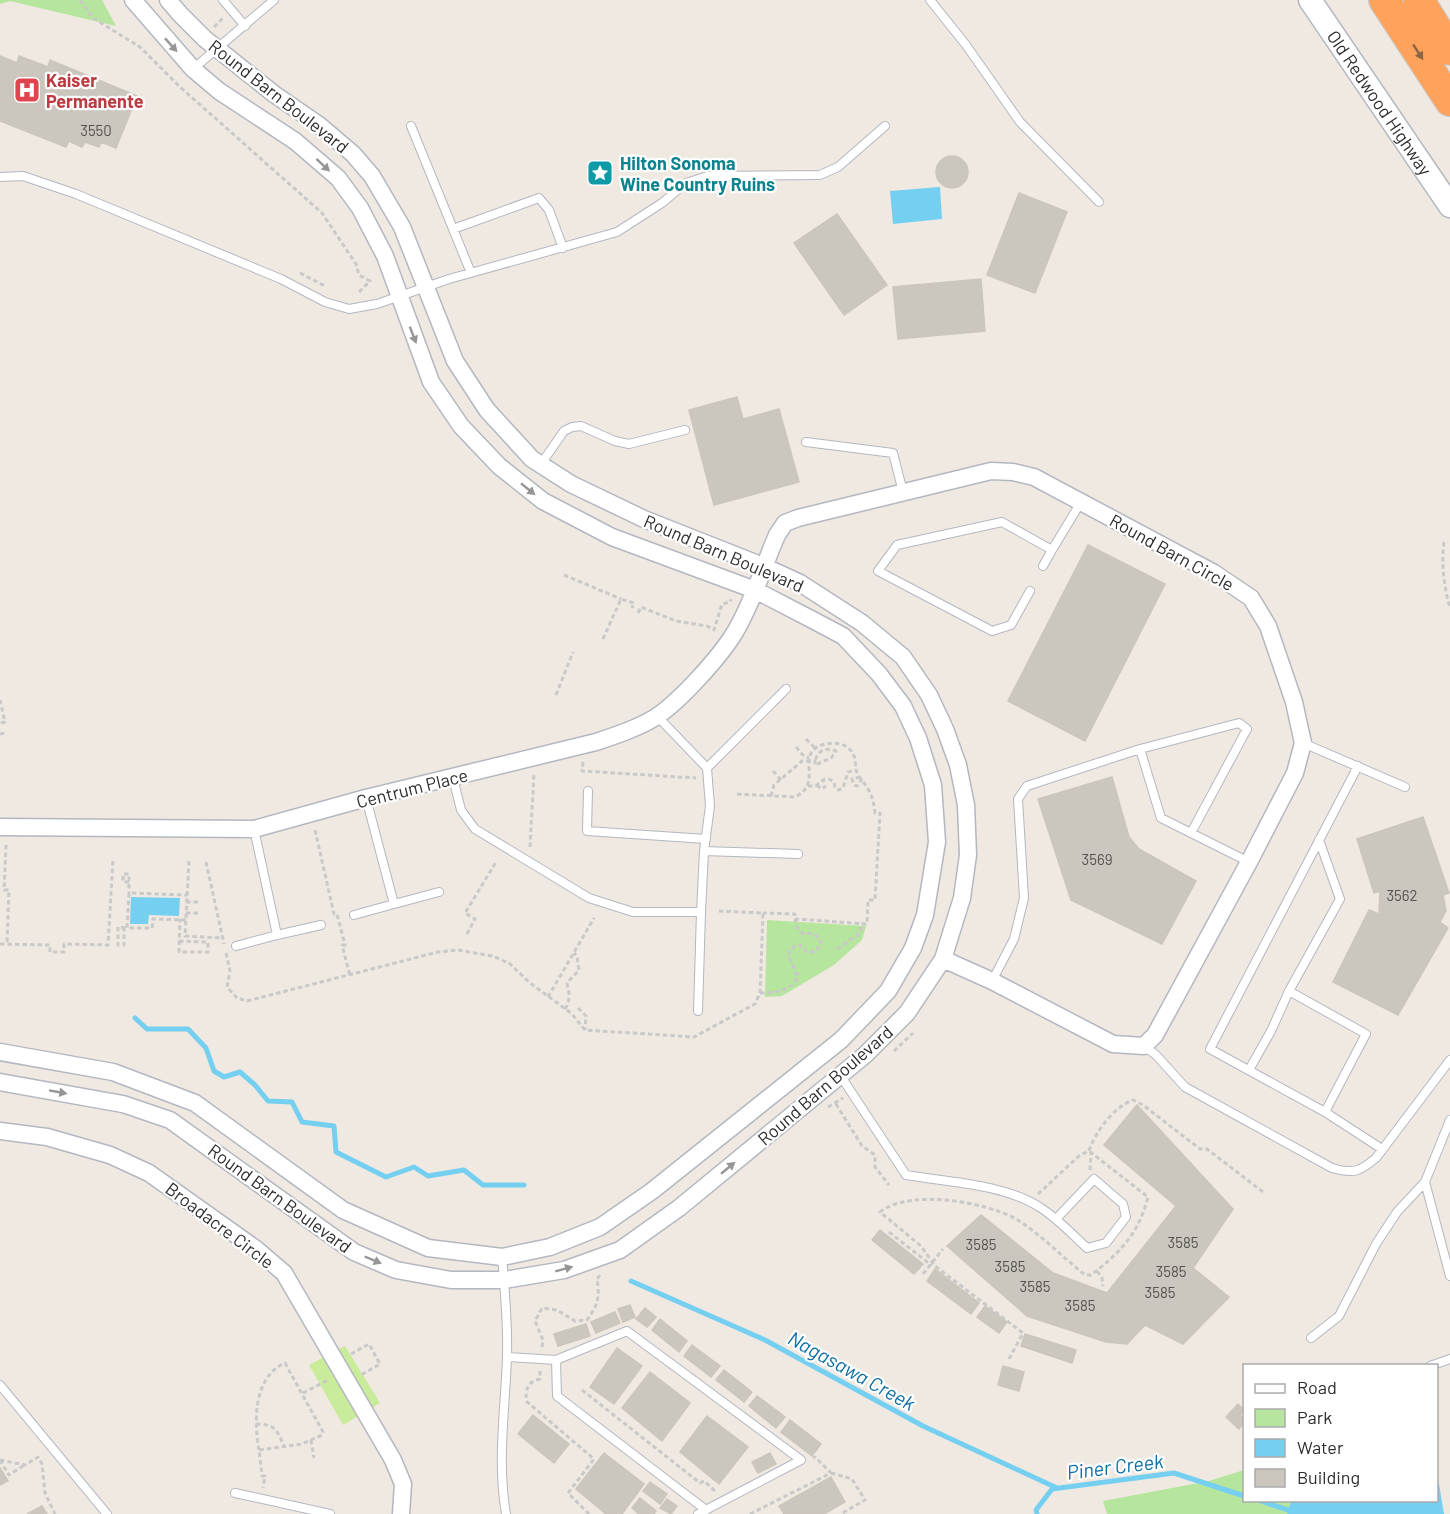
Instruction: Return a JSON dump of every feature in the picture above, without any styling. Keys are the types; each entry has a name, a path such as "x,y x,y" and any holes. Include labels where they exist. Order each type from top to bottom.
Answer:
{"highway":[{"path":"1384,0 1450,101"},
{"path":"1419,0 1450,50"}],"main road":[{"name":"Old Redwood Highway","path":"1310,0 1450,206"}],"street":[{"name":"Round Barn Boulevard","path":"0,1052 113,1072 195,1103 344,1210 428,1248 502,1257 550,1247 600,1227 652,1191 841,1040 888,991 913,948 926,915 937,842 933,785 918,738 903,706 885,682 843,636 755,590 612,537 543,501 499,466 461,426 431,382 385,256 360,208 338,178 295,141 219,91 193,69 133,0"},
{"name":"Round Barn Boulevard","path":"0,1082 123,1104 170,1120 354,1252 396,1270 451,1280 504,1280 564,1270 620,1250 680,1208 865,1055 907,1013 943,959 962,898 968,855 966,805 958,765 929,695 903,657 862,624 800,583 644,519 572,484 532,459 487,410 455,361 402,227 372,176 353,154 319,125 274,94 218,49 168,0"},
{"name":"Round Barn Circle","path":"755,590 777,535 785,524 798,518 991,471 1013,472 1034,477 1214,573 1251,598 1268,626 1294,702 1303,742 1295,773 1250,862 1155,1035 1144,1046"},
{"name":"Centrum Place","path":"0,827 254,829 366,798 596,742 627,731 657,716 683,693 735,633 755,590"},
{"path":"943,959 992,981 1113,1044 1144,1046"},
{"name":"Broadacre Circle","path":"0,1131 47,1137 100,1152 149,1173 256,1249 284,1273 393,1460 403,1484 400,1514"}],"lane":[{"path":"223,0 245,26"},
{"path":"193,69 274,0"},
{"path":"930,0 966,45 1020,122 1099,202"},
{"path":"411,126 471,273"},
{"path":"0,177 23,176 76,194 281,279 325,302 349,309 377,304 471,273 617,232 662,203 686,183 708,176 820,176 838,167 885,126"},
{"path":"453,229 539,198 549,210 562,248"},
{"path":"541,464 564,431 572,427 581,426 615,441 629,444 685,430"},
{"path":"806,442 893,453 903,492"},
{"path":"1043,566 1081,502"},
{"path":"1030,591 1011,625 992,631 878,572 897,545 1002,522 1052,550"},
{"path":"707,768 786,688"},
{"path":"657,716 707,768 710,806 704,851 699,1011"},
{"path":"992,981 1014,939 1024,898 1018,799 1027,786 1140,749 1239,723 1247,729 1191,833"},
{"path":"1303,742 1405,787"},
{"path":"1140,749 1161,818 1250,862"},
{"path":"1358,766 1210,1049 1325,1112 1382,1149"},
{"path":"453,778 461,810 476,829 589,898 633,912 701,912"},
{"path":"588,791 587,831 706,839"},
{"path":"366,798 394,904"},
{"path":"254,829 277,935"},
{"path":"1249,1070 1271,1031 1289,991 1340,899 1319,840"},
{"path":"704,851 798,854"},
{"path":"354,915 439,892"},
{"path":"236,946 321,925"},
{"path":"1289,991 1366,1034 1325,1112"},
{"path":"1144,1046 1156,1054 1185,1087 1332,1168 1345,1172 1360,1171 1376,1158 1450,1060"},
{"path":"840,1075 906,1175 1002,1191 1039,1206 1087,1248 1106,1243 1126,1217 1123,1204 1094,1179 1056,1219"},
{"path":"1311,1338 1339,1316 1376,1244 1392,1220 1425,1182 1450,1120"},
{"path":"1425,1182 1450,1276"},
{"path":"502,1257 507,1357 501,1442 501,1486 506,1514"},
{"path":"507,1357 556,1360 627,1331 801,1460 702,1512 557,1396 556,1360"},
{"path":"1433,1364 1450,1359"},
{"path":"0,1385 107,1514"},
{"path":"236,1493 330,1514"}],"path":[{"path":"80,0 93,18 140,47 179,86 322,213 356,264 359,275 370,281 359,293 350,297"},
{"path":"295,270 323,285 325,290"},
{"path":"1444,542 1442,555 1446,595 1450,608"},
{"path":"564,575 634,603 632,608"},
{"path":"603,639 621,599"},
{"path":"638,614 642,607 676,621 706,626 714,630 722,604 730,602 731,599"},
{"path":"556,695 573,652"},
{"path":"0,700 6,722 0,723"},
{"path":"806,739 815,748"},
{"path":"737,794 794,797 801,794 810,782 809,760 815,748 832,742 849,749 855,757 856,770 873,800 875,813 880,813 875,900 868,900 867,924 795,919"},
{"path":"796,747 809,760"},
{"path":"831,749 836,751 824,763 815,765 815,761 817,755 822,751 831,749"},
{"path":"771,796 774,785 802,761 815,761"},
{"path":"583,762 582,771 697,778"},
{"path":"821,780 831,780 838,790 845,786 848,772 856,770"},
{"path":"773,771 781,780"},
{"path":"530,850 534,774"},
{"path":"808,786 817,785 821,780"},
{"path":"817,785 821,789 825,787 825,782 821,780"},
{"path":"315,830 334,914 338,914 345,945 342,945 350,976"},
{"path":"6,845 4,890 9,890 7,944"},
{"path":"0,944 50,945 50,952 64,952 64,944 108,945 113,860"},
{"path":"189,861 185,936 223,938"},
{"path":"206,862 230,970 226,987 237,998 247,1001 438,952 458,950 492,956 508,963 548,997 572,1013 585,1030 694,1037 755,1004 760,993 763,913"},
{"path":"467,934 475,919 465,913 496,862"},
{"path":"129,882 129,893 126,928 124,945 118,945 118,927 126,928 152,928 153,919 186,920"},
{"path":"129,893 187,895"},
{"path":"186,902 201,902"},
{"path":"717,910 795,914 797,928 801,933 814,934 819,938 821,944 818,950 807,953 800,945 789,951 798,977 795,983 779,992 760,993"},
{"path":"186,913 200,914"},
{"path":"548,997 594,918"},
{"path":"179,941 208,942 208,952 178,952 180,919"},
{"path":"837,949 860,933 862,923"},
{"path":"565,1009 569,996 567,983 579,970 577,956 574,953"},
{"path":"578,1008 586,1016 585,1030"},
{"path":"826,1108 836,1104 851,1091"},
{"path":"1029,1202 1080,1155 1089,1151 1095,1138 1109,1119 1122,1104 1133,1100 1143,1105 1200,1149 1207,1149 1263,1192"},
{"path":"836,1104 862,1146 874,1155 875,1167 890,1185"},
{"path":"932,1264 921,1246 891,1220 880,1214 881,1210 916,1200 976,1205 1020,1221 1085,1275 1091,1275 1097,1271 1117,1253 1137,1228 1148,1197 1089,1151"},
{"path":"889,1232 1023,1333 1009,1359"},
{"path":"923,1274 944,1249"},
{"path":"589,1514 568,1493 594,1459 526,1401 526,1389 531,1381 540,1379 543,1340 535,1321 537,1314 542,1308 557,1310 575,1321 587,1320 599,1298 597,1279 609,1270"},
{"path":"1097,1271 1102,1278 1103,1286"},
{"path":"336,1363 369,1344 380,1364 348,1382"},
{"path":"259,1450 302,1444 322,1435 323,1432 287,1365 282,1364 268,1379 257,1403 256,1424 259,1450 262,1476 265,1476"},
{"path":"303,1393 313,1388"},
{"path":"582,1390 700,1484 704,1480 717,1493"},
{"path":"256,1424 268,1424 274,1428 284,1447"},
{"path":"311,1440 314,1458"},
{"path":"0,1460 9,1475 38,1457 42,1464 45,1493 55,1514"},
{"path":"801,1460 815,1457 831,1473 852,1479 865,1500 841,1514"},
{"path":"0,1460 25,1465"},
{"path":"750,1514 831,1473"}],"green space":[{"path":"0,0 102,0 116,26 10,1 0,4"},
{"path":"767,920 866,926 862,940 834,965 782,996 765,997"},
{"path":"345,1346 380,1403 343,1425 309,1365"},
{"path":"1243,1470 1243,1502 1291,1502 1287,1514 1107,1514 1103,1501 1209,1481"}],"water":[{"path":"940,187 942,219 893,224 890,191"},
{"path":"131,897 180,898 179,916 149,915 148,924 130,924"},
{"path":"1438,1478 1444,1514 1287,1514 1291,1502 1438,1502"}],"building":[{"path":"0,56 17,63 19,56 48,67 50,60 137,96 116,148 101,142 99,147 85,142 82,147 69,141 66,147 0,121"},
{"path":"952,156 963,161 968,172 963,183 952,188 941,183 936,172 941,161"},
{"path":"1019,193 1067,212 1035,293 987,275"},
{"path":"837,214 887,285 844,315 794,243"},
{"path":"981,279 985,331 898,339 893,287"},
{"path":"737,397 743,419 779,409 799,482 714,505 689,410"},
{"path":"1088,545 1165,584 1085,741 1008,701"},
{"path":"1112,777 1129,837 1139,849 1196,881 1162,944 1071,900 1038,799"},
{"path":"1423,817 1449,893 1443,895 1446,911 1440,922 1448,928 1398,1015 1333,982 1369,910 1379,914 1380,891 1374,893 1357,839"},
{"path":"1137,1105 1233,1209 1193,1268 1229,1297 1183,1344 1145,1325 1127,1344 1106,1342 1027,1316 947,1246 981,1215 1053,1273 1107,1293 1176,1206 1104,1145"},
{"path":"880,1230 923,1264 914,1274 872,1240"},
{"path":"935,1269 979,1303 971,1314 927,1281"},
{"path":"630,1305 635,1317 623,1322 618,1309"},
{"path":"985,1306 1007,1322 999,1333 977,1317"},
{"path":"645,1308 656,1317 647,1327 636,1319"},
{"path":"615,1312 620,1323 596,1333 591,1322"},
{"path":"660,1319 687,1341 679,1352 652,1330"},
{"path":"586,1324 590,1336 558,1346 554,1334"},
{"path":"1025,1334 1076,1350 1072,1363 1021,1346"},
{"path":"692,1345 720,1366 711,1377 684,1356"},
{"path":"617,1348 642,1366 614,1404 590,1387"},
{"path":"1003,1366 1024,1372 1019,1391 998,1385"},
{"path":"724,1370 752,1392 744,1402 716,1380"},
{"path":"650,1372 690,1403 662,1441 622,1408"},
{"path":"757,1396 785,1417 776,1428 749,1406"},
{"path":"1238,1404 1243,1409 1240,1415 1243,1418 1243,1423 1239,1429 1226,1417"},
{"path":"533,1415 569,1444 554,1463 518,1434"},
{"path":"707,1416 748,1447 719,1484 680,1452"},
{"path":"790,1420 821,1444 812,1456 781,1432"},
{"path":"604,1453 644,1484 622,1514 606,1514 576,1489"},
{"path":"770,1453 776,1464 758,1473 752,1462"},
{"path":"0,1468 8,1481 0,1485"},
{"path":"831,1477 845,1502 824,1514 784,1514 779,1506"},
{"path":"650,1482 667,1494 660,1504 643,1491"},
{"path":"640,1498 656,1511 654,1514 639,1514 632,1508"},
{"path":"667,1499 677,1506 671,1514 660,1508"},
{"path":"42,1506 47,1514 27,1514"}],"waterway":[{"name":"Nagasawa Creek","path":"135,1018 147,1029 188,1029 206,1048 214,1071 224,1077 240,1072 268,1101 292,1102 302,1122 334,1126 336,1152 386,1177 414,1167 428,1176 464,1170 483,1185 524,1185"},
{"name":"Nagasawa Creek","path":"631,1281 765,1340 923,1426 1057,1488"},
{"name":"Piner Creek","path":"1037,1514 1036,1510 1052,1489 1174,1473 1243,1496"},
{"name":"Piner Creek","path":"1264,1502 1300,1514"}],"place":[{"name":"Kaiser Permanente","path":"27,90"},
{"name":"Hilton Sonoma Wine Country Ruins","path":"600,173"}]}
